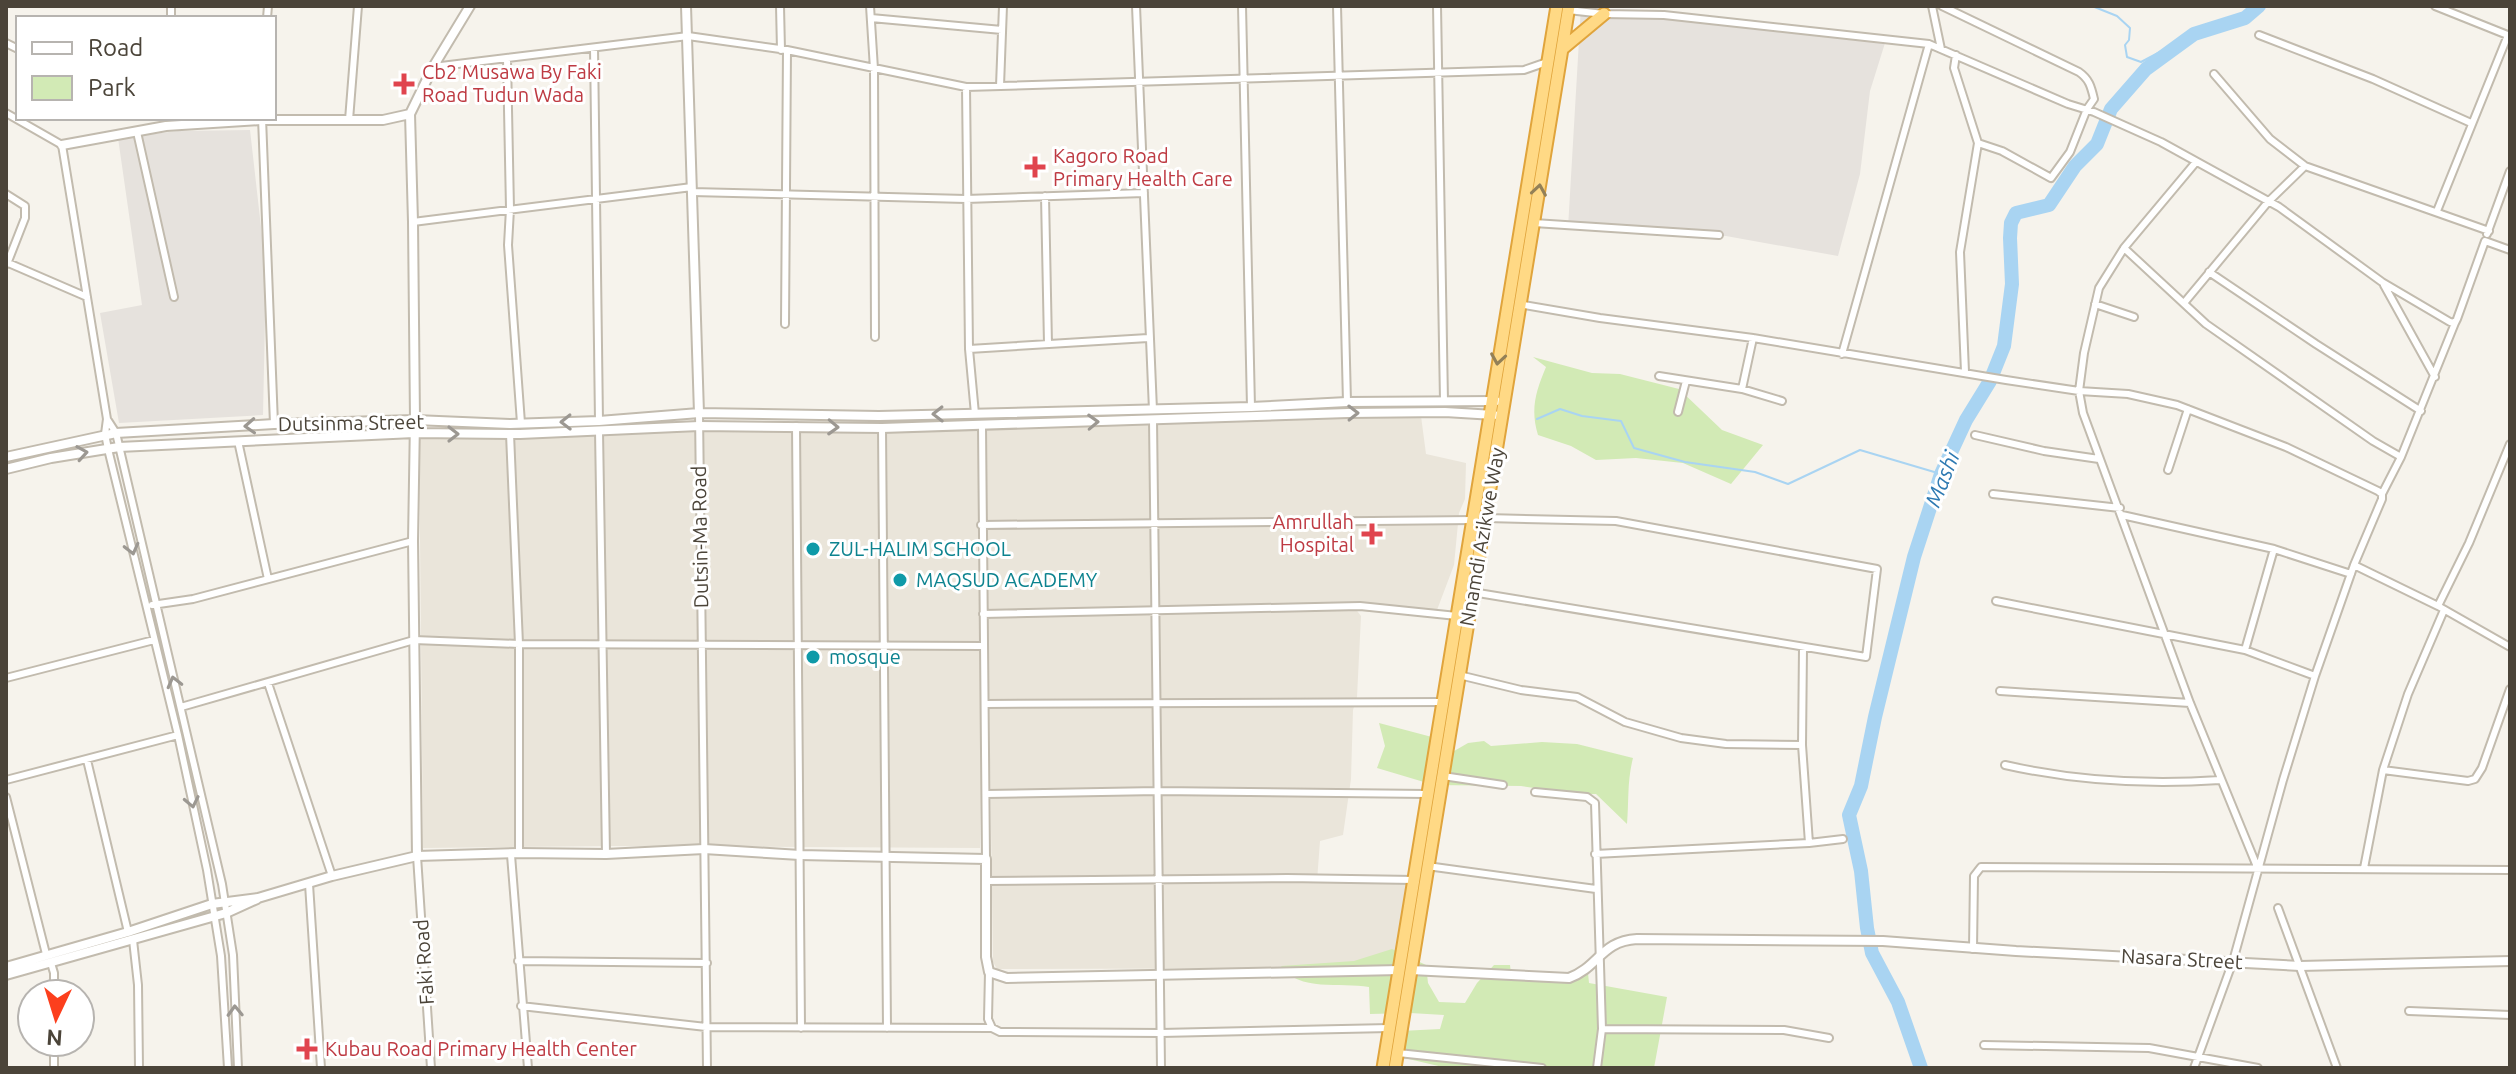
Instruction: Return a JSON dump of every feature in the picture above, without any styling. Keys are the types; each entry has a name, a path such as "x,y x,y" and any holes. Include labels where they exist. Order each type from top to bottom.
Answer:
{"highway":[{"name":"Nnamdi Azikwe Way","path":"1497,408 1534,223 1562,49 1565,7"},
{"name":"Nnamdi Azikwe Way","path":"1383,1068 1427,866 1472,592 1547,62 1565,7"},
{"path":"1562,49 1604,14"},
{"name":"Nnamdi Azikwe Way","path":"1395,1068 1414,880 1457,616 1480,519"}],"street":[{"path":"349,120 358,6"},
{"path":"417,856 410,114 433,67 470,6"},
{"name":"Dutsin-Ma Road","path":"686,6 699,413 707,1068"},
{"path":"780,6 784,50 785,324"},
{"path":"870,6 874,69 875,337"},
{"path":"1000,86 1003,6"},
{"path":"1136,6 1153,415 1161,1068"},
{"path":"1242,6 1251,407"},
{"path":"1337,6 1347,402"},
{"path":"1437,6 1444,401"},
{"path":"1932,6 1941,49"},
{"path":"1942,6 2087,78 2094,99 2070,152 2051,178 2002,151 1978,143"},
{"path":"2435,6 2509,36 2437,211"},
{"path":"1565,7 1604,14 1664,15 1929,44 2161,142 2291,215 2382,282 2455,323"},
{"path":"871,18 1002,30"},
{"path":"2259,35 2373,79 2471,123"},
{"path":"433,67 688,36 784,50 966,87 1524,70 1547,62"},
{"path":"1842,354 1929,44"},
{"path":"594,48 606,854"},
{"path":"1956,55 1954,68 1978,143 1960,252 1965,372"},
{"path":"507,59 508,245 521,423"},
{"path":"2214,74 2270,139 2305,166 2489,231"},
{"path":"966,87 969,349 975,414"},
{"path":"276,119 383,120 410,114"},
{"path":"18,120 62,145 137,132 166,122 230,120"},
{"path":"262,120 274,424"},
{"path":"137,132 174,297"},
{"path":"62,145 107,419 105,434 178,735 212,904 221,956 228,1068"},
{"path":"2196,162 2110,268 2095,304 2079,391 2099,459 2121,511 2190,703 2258,869"},
{"path":"2184,303 2268,202 2305,166"},
{"path":"2194,1068 2233,961 2315,676 2354,565 2435,377 2510,171"},
{"path":"413,222 596,197 692,189 966,199 1144,193"},
{"path":"6,194 25,206 25,218 6,264 87,297"},
{"path":"1045,196 1048,344"},
{"path":"1534,223 1719,235"},
{"path":"2485,241 2510,250"},
{"path":"2124,248 2206,324 2373,441 2401,457"},
{"path":"2209,272 2421,411"},
{"path":"2382,282 2435,377"},
{"path":"1518,304 1753,338 2079,391 2128,394 2188,409 2286,447 2382,494"},
{"path":"2095,304 2134,317"},
{"path":"969,349 1148,338"},
{"path":"1742,389 1753,338"},
{"path":"1659,376 1742,389 1782,401"},
{"path":"1678,412 1686,381"},
{"path":"1153,415 1347,402 1444,401 1497,408"},
{"path":"1153,415 1497,408"},
{"path":"2168,470 2188,409"},
{"name":"Dutsinma Street","path":"6,469 119,447 414,433 510,434 699,413 794,416 1153,415"},
{"name":"Dutsinma Street","path":"6,457 105,434 274,424 415,420 599,426 882,428 982,426 1153,415"},
{"path":"107,419 116,433 225,901 233,955 238,1068"},
{"path":"796,426 801,1028"},
{"path":"982,426 986,957 989,972 988,1019 992,1028"},
{"path":"882,428 887,1028"},
{"path":"510,434 519,644 515,854 518,961 528,1068"},
{"path":"1975,435 2044,451 2099,459"},
{"path":"238,441 268,579"},
{"path":"2364,868 2383,770 2408,694 2510,444"},
{"path":"1993,494 2121,511 2274,549 2351,574"},
{"path":"981,525 1480,519 1616,521 1877,569 1866,657 1472,592"},
{"path":"146,605 173,604 413,541"},
{"path":"2245,650 2274,549"},
{"path":"2354,565 2441,608 2510,647"},
{"path":"1996,601 2245,650 2315,676"},
{"path":"983,614 1360,606 1457,616"},
{"path":"6,678 154,640"},
{"path":"181,707 414,640 519,644 982,646"},
{"path":"1803,648 1802,745 1809,843"},
{"path":"1459,675 1521,690 1577,697 1625,722 1681,738 1726,744 1802,745"},
{"path":"268,683 332,876"},
{"path":"2383,770 2468,781 2475,779 2510,689"},
{"path":"2000,691 2190,703"},
{"path":"985,704 1444,702"},
{"path":"6,780 178,735"},
{"path":"87,760 130,936 138,985 139,1068"},
{"path":"2005,765 2052,775 2129,781 2178,783 2220,780"},
{"path":"1442,776 1503,785"},
{"path":"986,794 1158,791 1428,794"},
{"path":"1535,792 1593,799 1595,803 1602,1029 1597,1068"},
{"path":"6,797 54,978"},
{"path":"1595,854 1843,839"},
{"path":"6,967 226,913 258,898 417,856 606,854 704,849 800,855 986,859"},
{"name":"Faki Road","path":"417,856 431,1068"},
{"path":"1427,866 1596,889"},
{"path":"1973,949 1974,876 1981,867 2510,870"},
{"path":"986,881 1158,878 1414,880"},
{"path":"309,884 321,1068"},
{"path":"130,936 212,904 258,898"},
{"path":"2278,908 2337,1068"},
{"name":"Nasara Street","path":"989,972 1007,978 1405,970 1569,978 1582,973 1612,944 1623,940 1883,941 1973,949 2300,966 2510,961"},
{"path":"6,975 48,959"},
{"path":"518,961 707,963"},
{"path":"521,1006 706,1027 992,1028 1000,1032 1161,1033 1390,1028"},
{"path":"2409,1011 2510,1015"},
{"path":"1602,1029 1784,1030 1829,1038"},
{"path":"1984,1045 2149,1048 2258,1068"},
{"path":"1398,1053 1542,1068"}],"shaded area":[{"path":"1581,6 1885,43 1870,91 1860,174 1838,256 1726,236 1568,228"},
{"path":"250,130 266,271 263,415 119,423 100,313 142,305 118,138 178,131"},
{"path":"1421,416 1426,454 1466,463 1465,499 1459,513 1454,565 1437,610 1352,604 1361,616 1351,779 1343,835 1320,841 1317,881 1407,884 1394,968 997,969 993,962 985,425"},
{"path":"978,422 983,648 980,848 423,848 419,435"}],"green space":[{"path":"1533,357 1592,373 1620,374 1679,389 1722,430 1763,445 1731,484 1683,463 1636,458 1596,460 1571,446 1538,435 1534,417 1535,400 1546,367"},
{"path":"1379,723 1447,741 1449,754 1468,743 1484,741 1491,746 1542,742 1577,744 1633,758 1627,824 1596,794 1521,786 1434,785 1377,768 1385,746"},
{"path":"1392,949 1426,965 1428,983 1439,1002 1465,1003 1477,983 1494,965 1510,965 1511,973 1588,973 1589,983 1667,997 1654,1068 1537,1068 1517,1063 1485,1068 1447,1068 1383,1053 1381,1032 1440,1029 1444,1015 1370,1014 1369,987 1309,983 1298,980 1281,966 1354,961"}],"waterway":[{"path":"2092,6 2117,16 2130,28 2129,40 2125,45 2127,57 2141,62 2194,34"},
{"name":"Mashi","path":"1921,1068 1898,1002 1872,953 1861,871 1849,815 1861,786 1914,557 1941,474 1966,420 1990,381 2004,346 2012,284 2011,223 2016,213 2049,205 2075,166 2097,144 2111,109 2146,69 2194,34 2245,18 2259,6"},
{"path":"1537,419 1560,409 1582,416 1621,421 1634,448 1685,462 1755,472 1788,484 1860,450 1941,474"}],"place":[{"name":"Cb2 Musawa By Faki Road Tudun Wada","path":"404,84"},
{"name":"Kagoro Road Primary Health Care","path":"1035,167"},
{"name":"Amrullah Hospital","path":"1372,534"},
{"name":"ZUL-HALIM SCHOOL","path":"813,549"},
{"name":"MAQSUD ACADEMY","path":"900,580"},
{"name":"mosque","path":"813,657"},
{"name":"Kubau Road Primary Health Center","path":"307,1049"}]}
